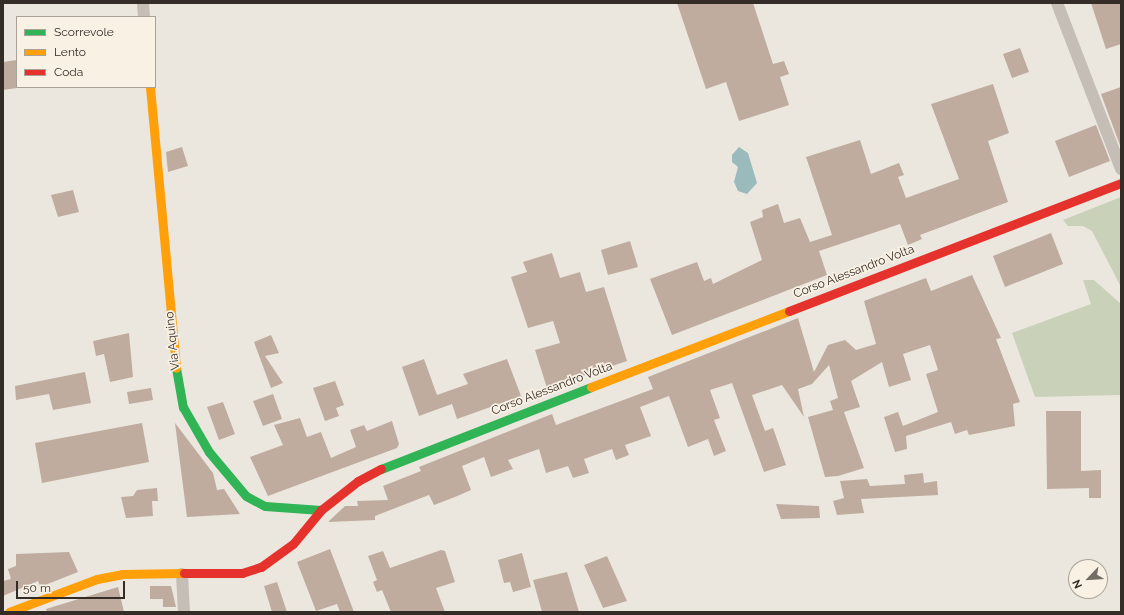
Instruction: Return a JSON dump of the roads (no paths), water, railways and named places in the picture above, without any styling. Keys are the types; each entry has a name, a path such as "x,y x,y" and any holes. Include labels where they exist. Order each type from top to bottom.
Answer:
{"main road":[{"name":"Via Aquino","path":"150,88 175,360 183,407 202,442 246,496 265,506 321,510"},
{"name":"Corso Alessandro Volta","path":"9,612 97,579 122,574 242,573 261,567 293,544 321,510 358,481 382,468 1121,183"}],"street":[{"path":"143,3 144,16"},
{"path":"1057,3 1121,169"},
{"path":"182,574 184,612"}],"water":[{"path":"739,147 748,153 757,183 747,194 738,191 734,182 738,167 732,162 732,155"}]}
